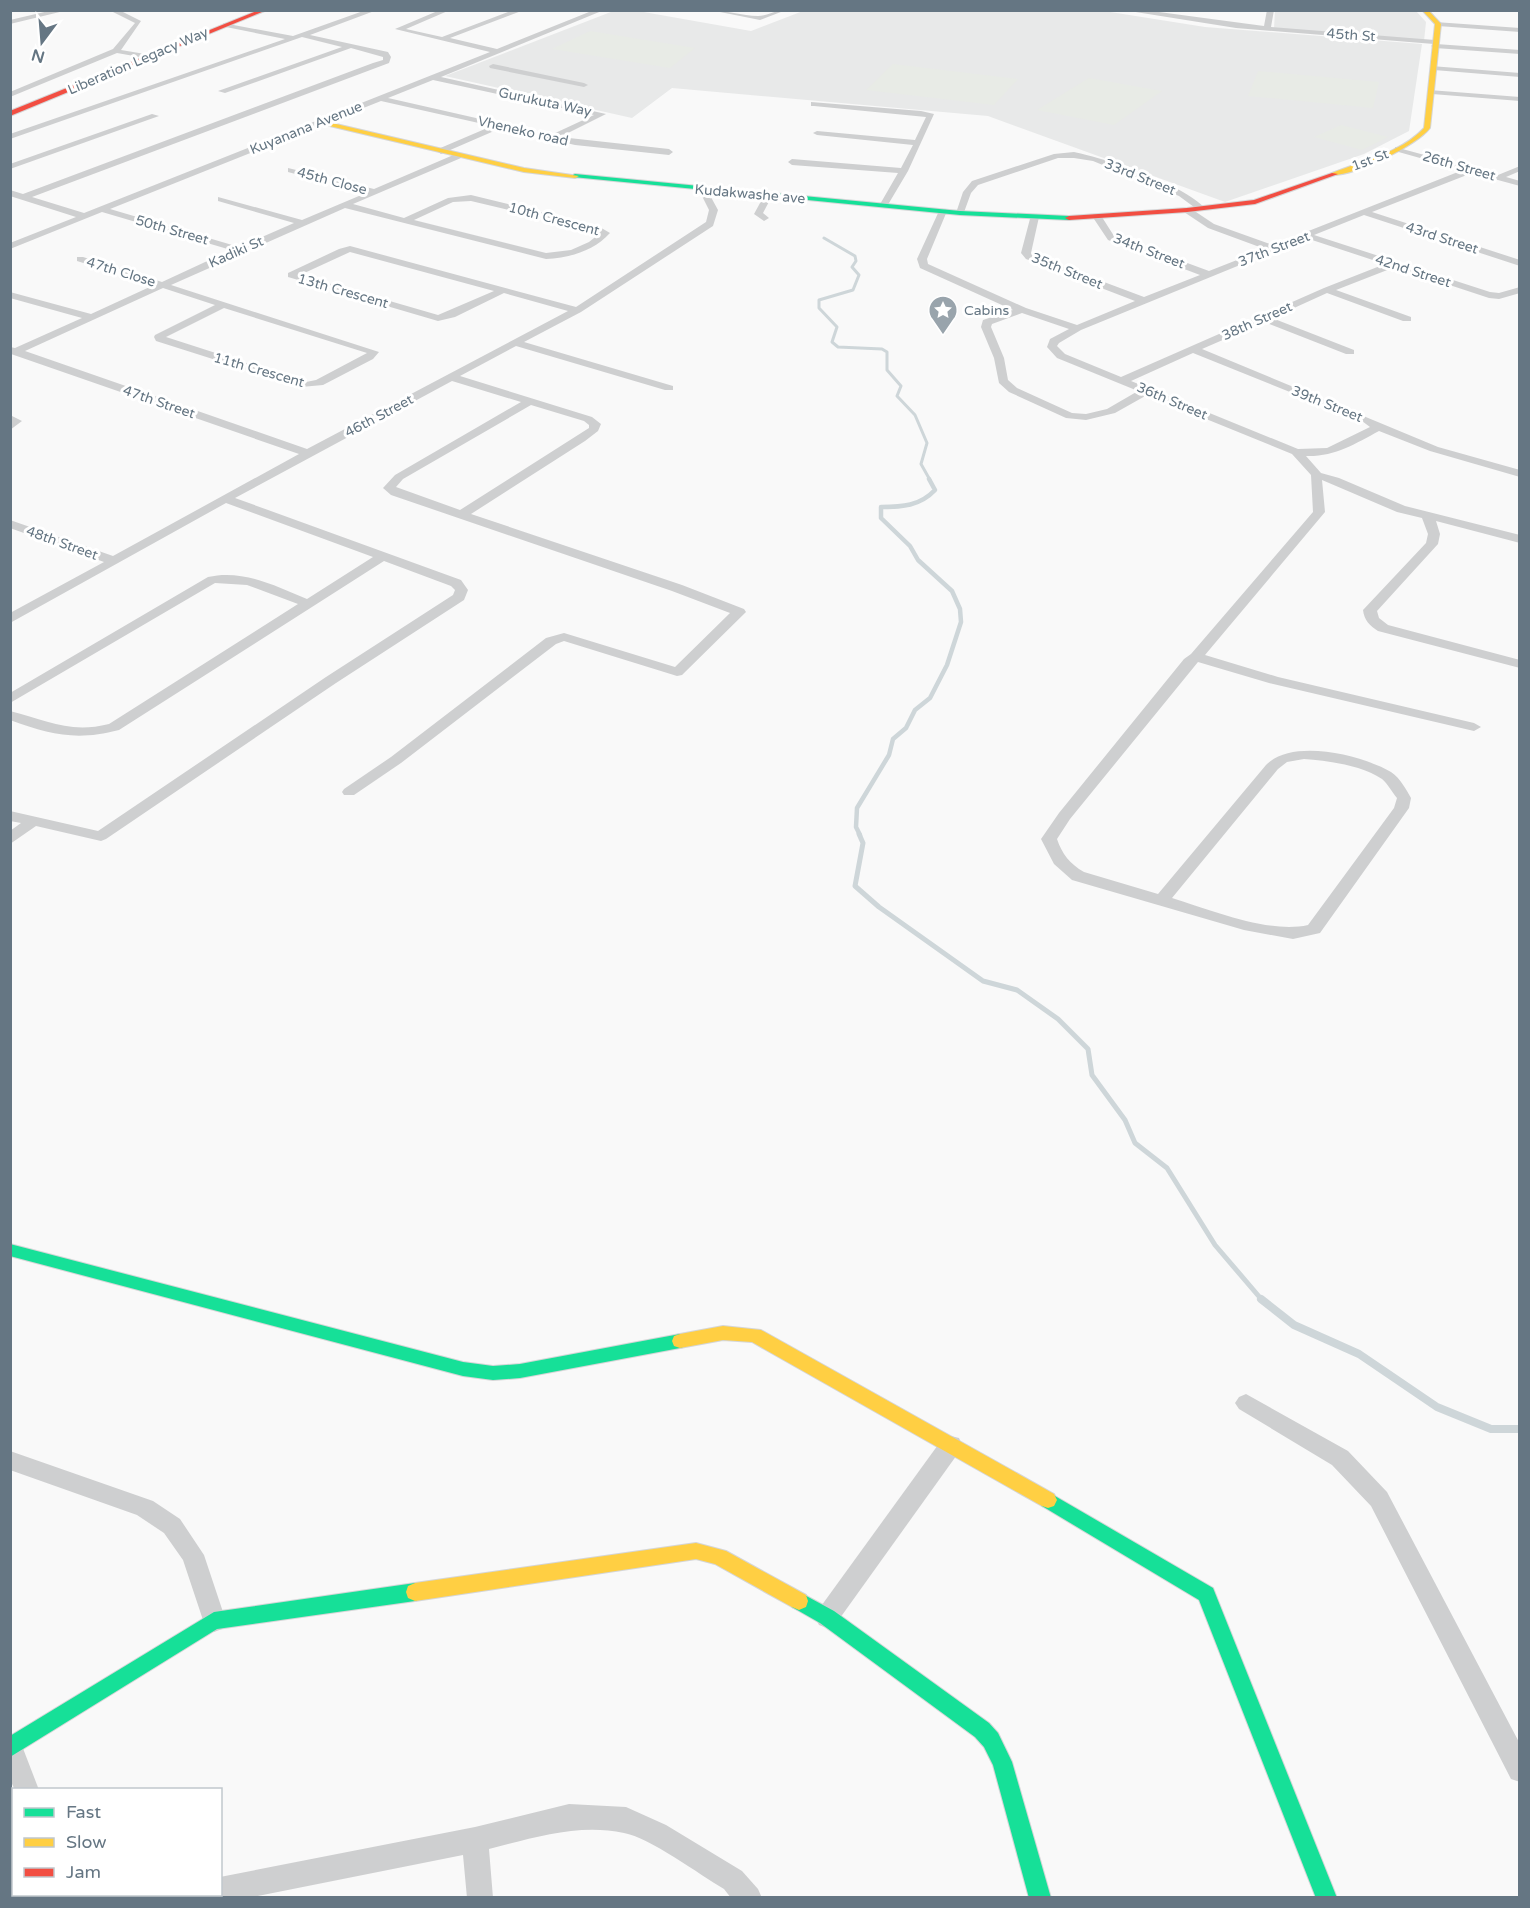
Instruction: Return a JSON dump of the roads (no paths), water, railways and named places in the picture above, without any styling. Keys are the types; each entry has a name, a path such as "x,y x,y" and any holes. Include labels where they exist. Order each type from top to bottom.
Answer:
{"street":[{"path":"10,22 64,10"},
{"path":"10,95 116,51 139,22 112,10"},
{"name":"Liberation Legacy Way","path":"10,114 265,10"},
{"path":"10,137 374,10"},
{"path":"447,10 399,28 441,40 497,51"},
{"path":"441,40 521,10"},
{"name":"Kuyanana Avenue","path":"10,246 601,10"},
{"path":"713,10 760,18 783,10"},
{"name":"45th St","path":"1126,10 1267,29 1520,52"},
{"path":"1267,29 1271,10"},
{"path":"1424,10 1438,24 1520,30"},
{"name":"1st St","path":"1194,209 1245,204 1276,196 1398,149 1425,132 1432,92 1438,24"},
{"path":"24,197 376,65 386,61 387,57 385,54 350,46 226,25"},
{"path":"222,91 350,46"},
{"path":"116,51 148,57"},
{"path":"493,66 584,85"},
{"path":"1434,68 1520,75"},
{"path":"514,81 532,74"},
{"name":"Gurukuta Way","path":"432,77 602,114 551,138"},
{"path":"491,90 505,84"},
{"path":"1432,92 1520,99"},
{"name":"Vheneko road","path":"379,98 588,145 669,152"},
{"path":"814,104 931,116 904,171 883,206"},
{"path":"10,167 155,116"},
{"name":"Kudakwashe ave","path":"319,122 458,156 536,172 703,190 960,213 1034,217 1097,216 1194,209"},
{"path":"441,151 500,126"},
{"path":"817,133 918,143"},
{"name":"26th Street","path":"1398,149 1520,184"},
{"name":"33rd Street","path":"960,213 967,192 975,183 1057,156 1074,155 1095,159 1182,194 1211,226 1272,248"},
{"name":"Kadiki St","path":"13,351 458,156"},
{"path":"792,162 904,171"},
{"path":"1498,177 1520,168"},
{"name":"45th Close","path":"291,170 374,192"},
{"name":"37th Street","path":"1077,328 1471,170"},
{"name":"46th Street","path":"10,619 228,500 308,453 516,344 577,309 710,224 714,219 712,205 703,190"},
{"path":"10,193 86,217"},
{"path":"764,219 758,214 768,196"},
{"name":"10th Crescent","path":"345,205 548,257 567,255 605,233 595,228 471,198 451,200 404,220"},
{"path":"221,199 302,223"},
{"name":"50th Street","path":"104,210 240,250"},
{"path":"943,211 922,259 922,266 1022,310 1077,328"},
{"name":"43rd Street","path":"1364,212 1520,263"},
{"name":"34th Street","path":"1097,216 1111,238 1210,275"},
{"name":"35th Street","path":"1034,217 1026,253 1029,256 1144,301"},
{"name":"42nd Street","path":"1308,236 1489,295 1499,297 1520,290"},
{"name":"13th Crescent","path":"501,291 447,317 438,318 291,275 350,249 501,291 577,309"},
{"name":"47th Close","path":"80,259 162,285"},
{"name":"38th Street","path":"1123,380 1327,290 1392,265"},
{"name":"11th Crescent","path":"162,285 374,352 369,357 319,383 305,385 160,339 159,337 164,334 222,305"},
{"path":"1327,290 1407,319"},
{"path":"10,295 91,317"},
{"path":"1022,310 993,319 987,322 986,327 999,358 1003,381 1013,390 1070,416 1086,417 1111,411 1146,391"},
{"path":"1264,318 1350,352"},
{"name":"36th Street","path":"1077,328 1054,341 1052,347 1054,352 1296,452 1317,475"},
{"path":"516,344 669,388"},
{"name":"39th Street","path":"1193,349 1366,419 1378,427 1337,450 1314,454 1296,452"},
{"name":"47th Street","path":"13,351 308,453"},
{"path":"452,377 588,419 594,424 594,429 462,514"},
{"path":"349,792 396,760 551,641 564,637 677,672 739,612 677,588 389,488 399,477 528,402"},
{"path":"10,418 16,421 10,427"},
{"path":"1378,427 1434,449 1520,474"},
{"path":"1162,900 1265,775 1283,759 1302,754 1313,755 1358,765 1388,777 1404,798 1401,808 1314,929 1293,934 1263,929 1078,876 1066,869 1054,854 1049,839 1064,816 1189,662 1196,657 1319,512 1320,498 1315,484 1317,475 1335,480 1401,509 1520,539"},
{"path":"10,816 102,836 331,680 459,597 462,590 456,583 228,500"},
{"path":"1428,517 1434,534 1432,544 1370,610 1370,616 1375,624 1520,664"},
{"name":"48th Street","path":"10,524 114,561"},
{"path":"10,715 64,733 80,735 114,727 383,556"},
{"path":"10,699 212,580 224,577 238,578 308,604"},
{"path":"1196,657 1274,680 1474,727"},
{"path":"10,839 34,820"},
{"path":"10,1250 452,1366 493,1373 520,1371 723,1333 755,1335 1075,1515 1206,1594 1327,1898"},
{"path":"1246,1403 1340,1458 1379,1499 1520,1770"},
{"path":"827,1617 951,1445"},
{"path":"10,1460 145,1508 172,1527 193,1556 214,1622"},
{"path":"26,1788 10,1747 214,1622 696,1551 719,1557 827,1617 982,1730 991,1740 1002,1762 1041,1898"},
{"path":"222,1890 476,1840 569,1817 626,1820 657,1834 734,1880 749,1898"},
{"path":"476,1840 480,1898"}],"waterway":[{"path":"824,238 855,256 856,261 852,267 859,275 853,290 819,300 819,308 837,327 832,342 838,347 882,349 887,352 887,370 901,386 897,396 915,415 927,443 921,464 930,480"},
{"path":"860,835 856,827 857,808 889,755 893,739 906,728 915,710 930,698 947,665 961,622 960,609 952,591 918,560 910,546 881,518 881,507 910,504 929,495 935,490 929,479"},
{"path":"859,834 863,843 855,886 879,907 983,981 1017,990 1058,1019 1088,1049 1092,1075 1125,1120 1135,1143 1167,1168 1215,1245 1261,1299"},
{"path":"1261,1299 1294,1325 1359,1354 1437,1407 1491,1429 1520,1429"}],"place":[{"name":"Cabins","path":"943,336"}]}
